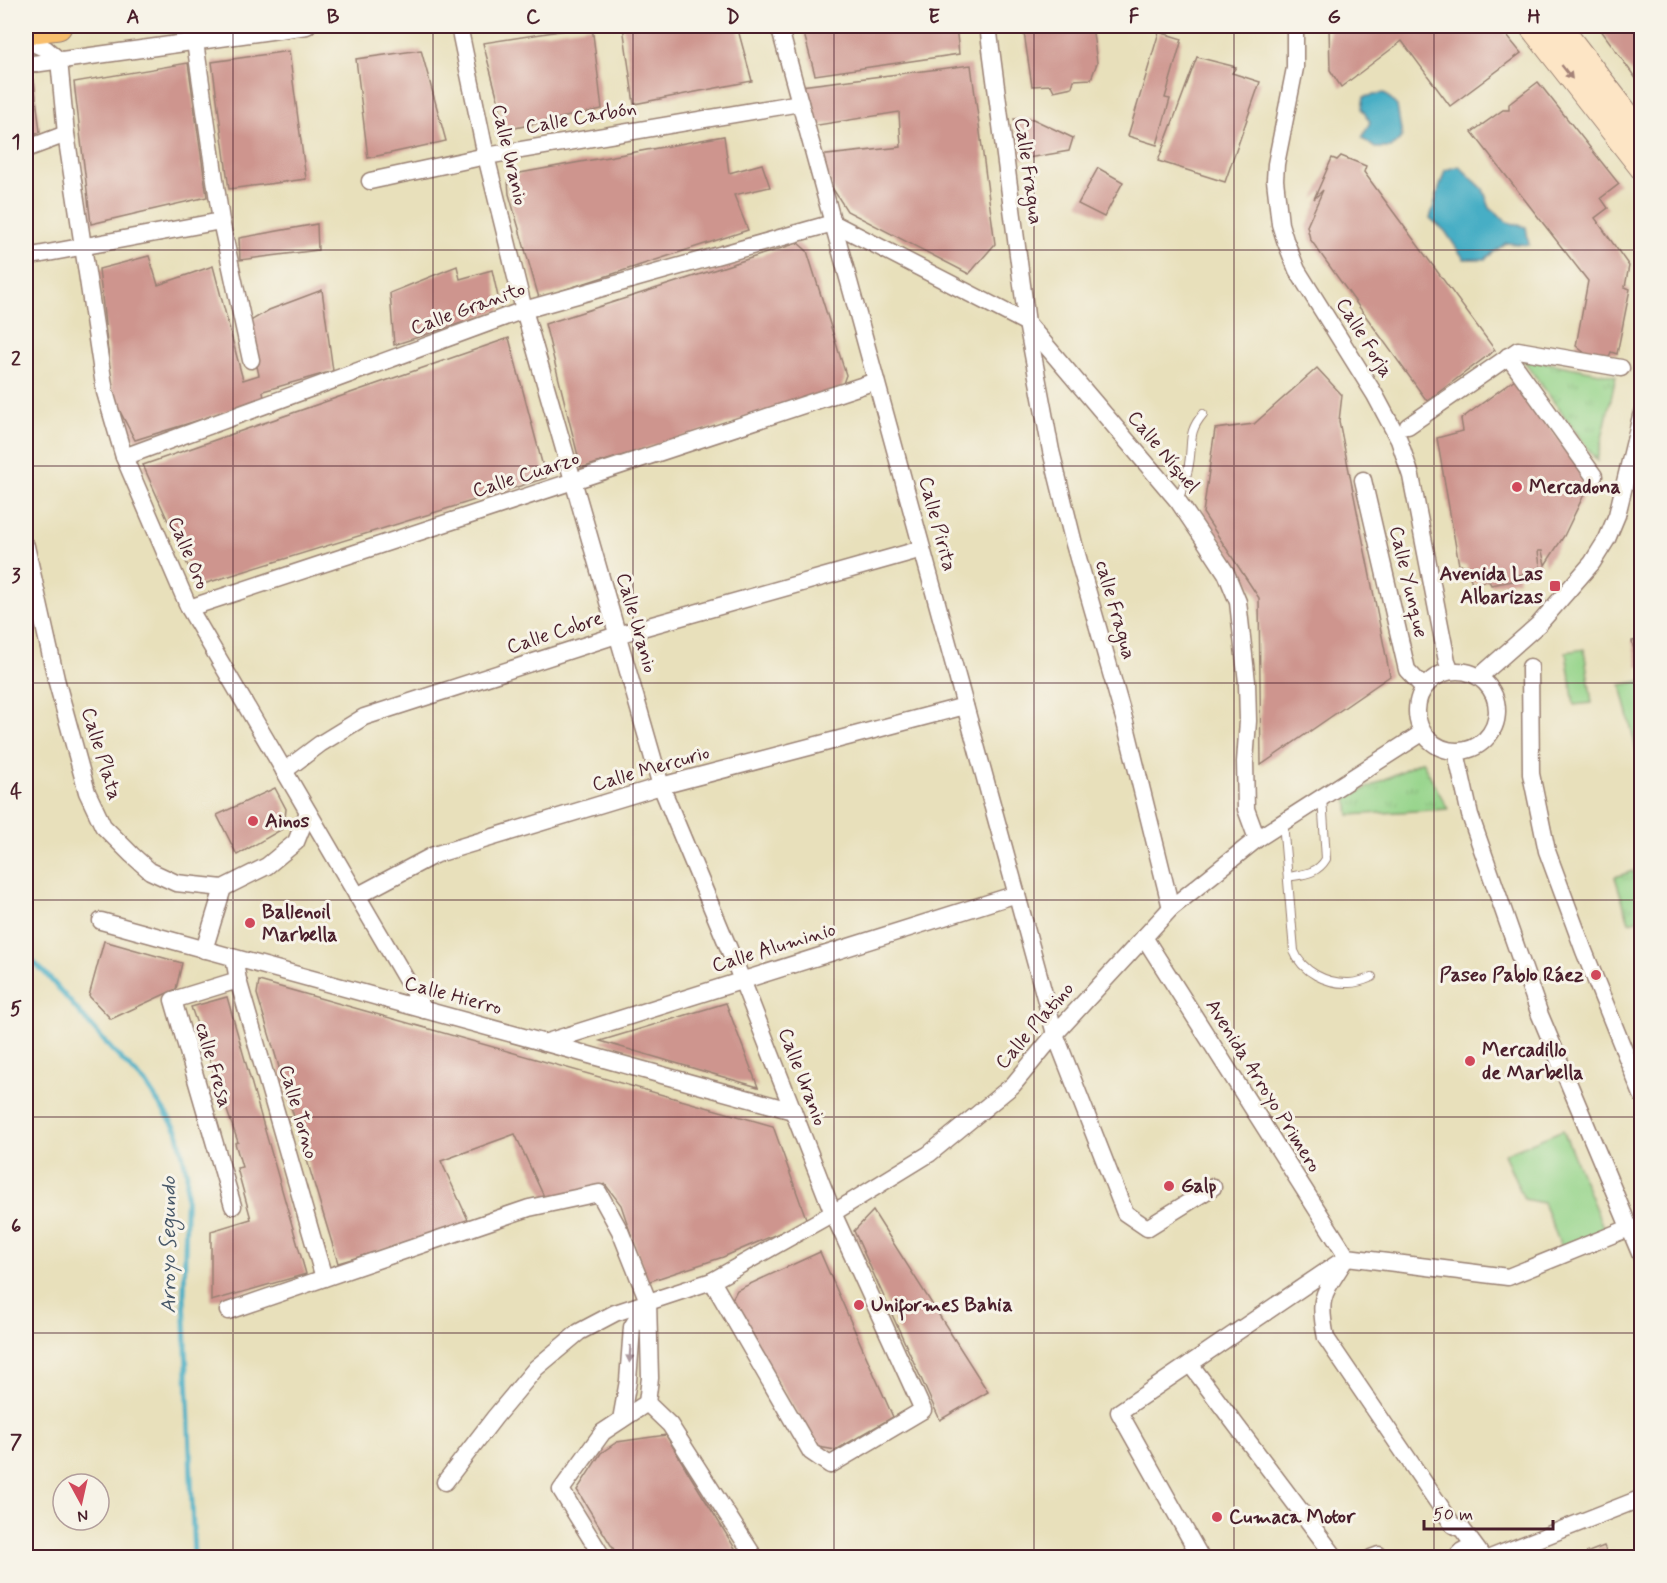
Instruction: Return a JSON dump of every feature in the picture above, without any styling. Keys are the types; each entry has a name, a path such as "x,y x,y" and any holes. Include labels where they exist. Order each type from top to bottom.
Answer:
{"main road":[{"path":"26,30 58,26"},
{"path":"1531,26 1641,168"},
{"path":"1559,26 1641,134"}],"street":[{"path":"26,65 307,26"},
{"name":"Calle Uranio","path":"459,26 486,156 524,310 661,786 742,980 833,1213 923,1410 831,1465 811,1452 712,1281"},
{"name":"Calle Pirita","path":"779,26 1055,1034 1125,1213 1147,1228 1214,1187"},
{"name":"Calle Fragua","path":"988,26 1027,322"},
{"name":"Calle Forja","path":"1295,26 1295,68 1276,164 1275,180 1280,224 1297,270 1375,395 1399,440 1411,476 1447,661 1451,671"},
{"path":"26,40 45,49 59,60"},
{"path":"195,42 220,221 250,360"},
{"name":"Calle Oro","path":"59,60 66,134 105,392 124,457 189,608 424,1010"},
{"name":"Calle Carbón","path":"370,181 486,156 800,103"},
{"path":"26,149 66,134"},
{"path":"26,256 220,221"},
{"name":"Calle Níquel","path":"833,223 1027,322 1178,501 1226,573 1238,602 1248,722 1245,762 1246,809 1257,839"},
{"name":"Calle Granito","path":"124,457 524,310 833,223"},
{"name":"calle Fragua","path":"1027,322 1051,451 1065,509 1125,722 1171,908"},
{"path":"1408,426 1518,350 1622,368"},
{"path":"1508,356 1594,476"},
{"name":"Calle Cuarzo","path":"189,608 876,381"},
{"path":"1479,677 1539,624 1592,563 1607,539 1617,515 1641,412"},
{"name":"Calle Yunque","path":"1363,480 1407,670 1424,688"},
{"name":"Calle Plata","path":"26,546 56,679 87,792 103,826 150,870 176,883 223,888"},
{"name":"Calle Cobre","path":"284,771 320,744 364,717 617,635 922,549"},
{"path":"1530,667 1531,774 1547,851 1641,1095"},
{"path":"1451,671 1461,671 1479,677 1495,696 1498,708 1497,723 1485,741 1474,748 1456,752 1440,748 1430,742 1422,733 1416,711 1418,699 1424,688 1431,680 1451,671"},
{"name":"Calle Mercurio","path":"357,896 435,855 661,786 965,705"},
{"name":"Calle Platino","path":"445,1482 536,1368 579,1332 615,1313 648,1300 712,1281 833,1213 929,1154 1013,1085 1055,1034 1171,908 1257,839 1422,733"},
{"path":"1456,752 1470,815 1540,1015 1641,1258"},
{"path":"204,950 223,888 267,866 296,842 308,812"},
{"name":"Calle Aluminio","path":"544,1043 1017,894"},
{"name":"Calle Hierro","path":"102,921 794,1111"},
{"name":"Avenida Arroyo Primero","path":"1144,937 1347,1257"},
{"name":"Calle Torno","path":"234,958 238,980 324,1278"},
{"name":"calle Fresa","path":"233,1206 173,1000 238,980"},
{"path":"228,1311 529,1208 599,1193 620,1231 648,1300 650,1378 647,1403 603,1432 561,1490 603,1557"},
{"path":"1201,1557 1119,1412 1347,1257 1508,1277 1629,1228"},
{"path":"1347,1257 1323,1294 1322,1315 1326,1338 1453,1525 1462,1529 1484,1556"},
{"path":"621,1420 628,1381 632,1327 648,1300"},
{"path":"1190,1364 1336,1557"},
{"path":"647,1403 670,1425 755,1557"},
{"path":"1456,1557 1459,1552 1469,1548 1484,1556 1641,1498"},
{"path":"1453,1525 1451,1535 1456,1557"}],"lane":[{"path":"1178,501 1190,461 1191,439 1195,424 1203,414"},
{"path":"1288,877 1312,873 1321,868 1326,860 1322,797"},
{"path":"1283,822 1294,951 1298,962 1309,971 1335,982 1352,983 1372,977"}],"green space":[{"path":"1522,358 1616,376 1597,461"},
{"path":"1584,649 1592,703 1574,705 1566,652"},
{"path":"1642,681 1641,769 1621,685"},
{"path":"1422,761 1448,809 1349,815 1347,798"},
{"path":"1633,871 1641,896 1641,919 1629,922 1615,877"},
{"path":"1563,1130 1606,1234 1563,1251 1543,1203 1524,1199 1504,1154"}],"water":[{"path":"1384,93 1397,106 1402,137 1391,148 1375,148 1362,138 1370,122 1362,109 1364,97"},
{"path":"1459,166 1483,189 1490,208 1507,222 1526,227 1529,245 1506,243 1485,259 1464,259 1445,231 1430,218 1445,170"}],"building":[{"path":"592,26 602,109 506,130 483,43"},
{"path":"623,26 737,26 752,81 634,104"},
{"path":"802,26 956,26 959,54 815,75"},
{"path":"1023,26 1092,26 1097,63 1091,79 1074,80 1072,87 1054,91 1051,85 1032,86"},
{"path":"1329,26 1499,26 1521,53 1450,106 1402,41 1341,87 1330,70"},
{"path":"1598,26 1633,26 1642,38 1642,87"},
{"path":"1159,32 1182,39 1165,98 1170,99 1157,145 1128,136"},
{"path":"421,50 446,141 368,158 356,59"},
{"path":"289,51 306,179 229,189 212,62"},
{"path":"1197,57 1236,67 1232,73 1260,82 1225,182 1158,161"},
{"path":"188,63 207,197 91,224 74,82"},
{"path":"971,65 995,244 969,274 847,211 831,186 818,156 901,147 899,112 812,126 801,86"},
{"path":"34,80 40,132 26,139 26,82"},
{"path":"1538,82 1619,184 1601,198 1608,208 1595,218 1629,266 1625,287 1630,289 1617,354 1611,352 1609,357 1586,354 1576,346 1588,281 1472,132 1503,110 1509,110 1509,104"},
{"path":"1014,119 1033,119 1073,138 1069,151 1022,159"},
{"path":"724,136 729,173 762,164 770,187 734,195 748,230 539,298 509,194 508,181 520,173"},
{"path":"1341,156 1366,166 1364,172 1495,350 1427,401 1310,239 1307,226 1323,190 1314,199 1332,158 1337,160"},
{"path":"1098,168 1123,182 1104,217 1078,204"},
{"path":"317,224 318,250 240,260 239,238"},
{"path":"798,243 807,251 846,375 841,389 581,468 545,324"},
{"path":"149,256 158,285 213,266 243,380 259,375 247,323 269,310 322,290 333,371 263,391 264,400 135,440 113,398 99,269"},
{"path":"457,266 460,279 492,270 501,310 394,345 390,293"},
{"path":"509,338 546,478 197,586 143,465"},
{"path":"1317,368 1342,395 1339,421 1390,676 1261,765 1259,598 1203,513 1215,429 1254,424"},
{"name":"Mercadona","path":"1515,379 1590,482 1564,536 1545,565 1542,551 1538,551 1540,566 1536,572 1518,575 1519,580 1491,585 1489,581 1472,583 1466,565 1459,565 1437,438 1463,431 1461,419"},
{"path":"1642,639 1642,666 1638,667 1632,641"},
{"name":"Ainos","path":"275,788 286,809 284,828 237,855 217,815"},
{"path":"104,941 182,963 176,989 111,1019 89,996"},
{"path":"259,981 773,1126 807,1221 723,1257 647,1282 621,1205 605,1184 546,1201 515,1134 441,1161 470,1224 338,1263 257,994"},
{"path":"227,997 306,1274 211,1301 211,1231 251,1219 237,1168 242,1167 235,1143 238,1142 191,1007"},
{"path":"726,1003 758,1087 600,1041"},
{"path":"873,1211 988,1392 940,1420 854,1231"},
{"path":"820,1252 893,1417 836,1450 818,1447 730,1303 737,1290"},
{"path":"666,1435 741,1558 619,1558 577,1490 601,1453 617,1442"},
{"path":"1604,1546 1609,1558 1576,1558 1576,1557"}],"waterway":[{"name":"Arroyo Segundo","path":"26,955 145,1083 177,1130 187,1174 184,1294 194,1558"}],"place":[{"name":"Mercadona","path":"1517,487"},
{"name":"Avenida Las Albarizas","path":"1555,586"},
{"name":"Ainos","path":"253,821"},
{"name":"Ballenoil Marbella","path":"250,923"},
{"name":"Paseo Pablo Ráez","path":"1596,975"},
{"name":"Mercadillo de Marbella","path":"1470,1061"},
{"name":"Galp","path":"1169,1186"},
{"name":"Uniformes Bahia","path":"859,1305"},
{"name":"Cumaca Motor","path":"1217,1517"}]}
